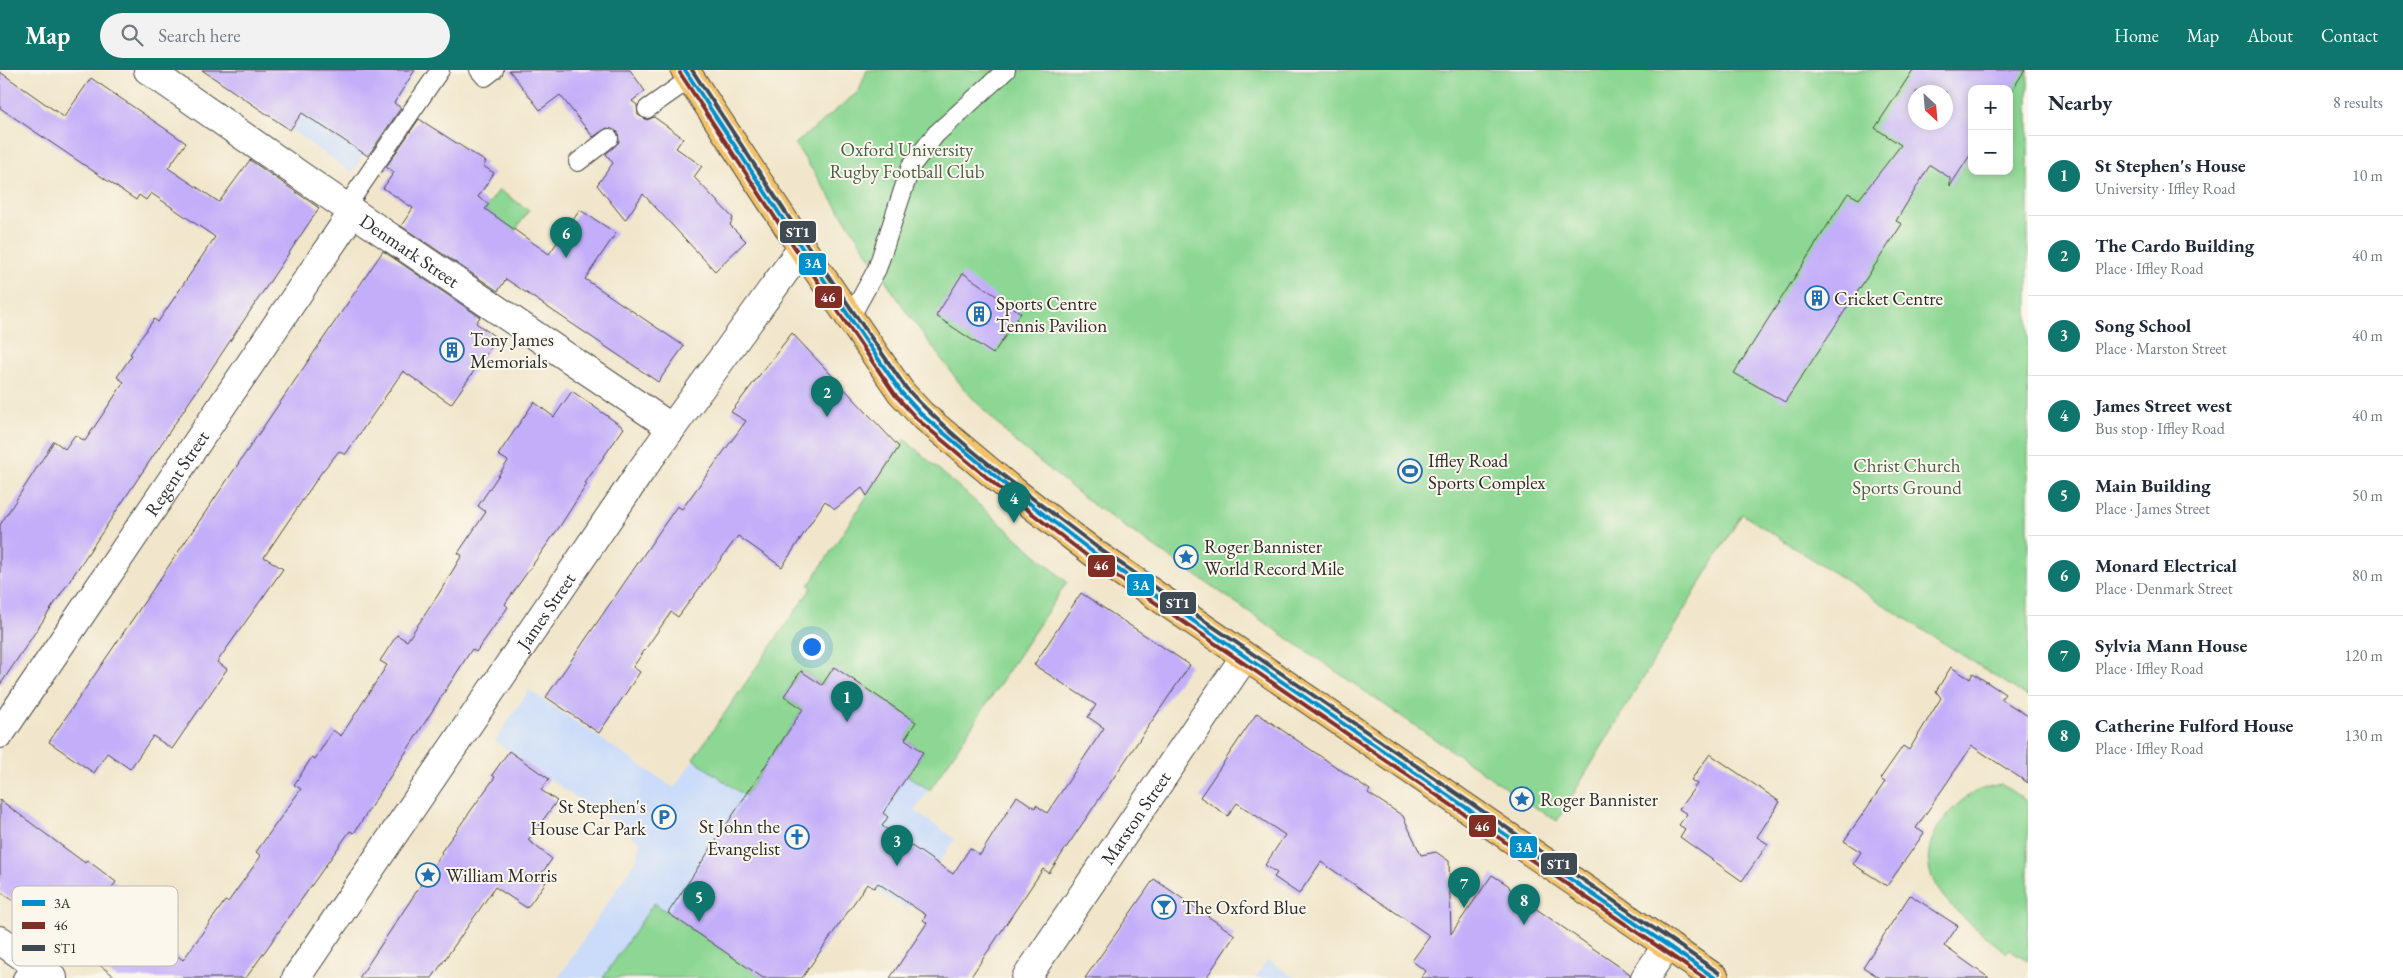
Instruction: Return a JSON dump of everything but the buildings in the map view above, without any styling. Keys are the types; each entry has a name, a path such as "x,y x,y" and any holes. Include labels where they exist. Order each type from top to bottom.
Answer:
{"main road":[{"path":"688,74 802,248 901,392 921,414 1007,486 1094,554 1715,978"}],"street":[{"name":"Denmark Street","path":"148,70 350,210 672,428"},
{"name":"Regent Street","path":"0,734 350,210"},
{"name":"James Street","path":"296,978 640,472 802,248"},
{"name":"Marston Street","path":"1026,978 1244,658"},
{"path":"0,940 12,951"},
{"path":"1645,978 1667,945"}],"lane":[{"path":"350,210 440,70"},
{"path":"479,70 485,77 494,70"},
{"path":"850,318 877,269 911,166 936,134 1006,70"},
{"path":"647,109 688,74"},
{"path":"578,162 609,138"}],"shaded area":[{"path":"328,70 416,70 352,173 290,129"},
{"path":"904,439 1067,582 915,811 955,839 907,910 867,884 802,978 558,978 637,858 640,842 495,741 529,690 674,788 812,587 809,585"},
{"path":"1268,960 1295,978 1255,978"}],"green space":[{"name":"Iffley Road Sports Complex","path":"867,70 2028,70 2028,697 1742,514 1557,821 1522,799 1092,504 1012,439 964,389 908,314 795,144 859,91"},
{"path":"499,190 529,210 515,231 485,209"},
{"path":"904,439 1067,582 930,790 908,776 923,752 905,739 916,721 834,668 822,685 801,671 784,696 803,709 745,796 693,759 812,587 809,585"},
{"path":"2001,784 2028,802 2028,961 2010,949 2006,953 1957,911 1943,896 1933,879 1928,861 1932,841 1950,812 1962,800 1976,792"},
{"path":"654,903 763,978 603,978"}],"transit line":[{"name":"3A","path":"685,70 802,248 901,392 921,414 1007,486 1094,553 1715,978"},
{"name":"ST1","path":"692,70 807,245 906,388 950,431 998,472 1098,548 1719,973"},
{"name":"46","path":"680,73 797,251 896,396 917,419 1003,491 1090,558 1704,978"}],"place":[{"name":"Monard Electrical","path":"566,258"},
{"name":"Cricket Centre","path":"1817,298"},
{"name":"Sports Centre Tennis Pavilion","path":"979,314"},
{"name":"Tony James Memorials","path":"452,350"},
{"name":"The Cardo Building","path":"827,417"},
{"name":"Iffley Road Sports Complex","path":"1410,471"},
{"name":"James Street west","path":"1014,523"},
{"name":"Roger Bannister World Record Mile","path":"1186,557"},
{"name":"St Stephen's House","path":"847,722"},
{"name":"Roger Bannister","path":"1522,799"},
{"name":"St Stephen's House Car Park","path":"664,817"},
{"name":"St John the Evangelist","path":"797,837"},
{"name":"Song School","path":"897,866"},
{"name":"William Morris","path":"428,875"},
{"name":"The Oxford Blue","path":"1164,907"},
{"name":"Sylvia Mann House","path":"1464,908"},
{"name":"Main Building","path":"699,922"},
{"name":"Catherine Fulford House","path":"1524,925"}],"park label":[{"name":"Oxford University Rugby Football Club","path":"907,160"},
{"name":"Christ Church Sports Ground","path":"1907,476"}]}
